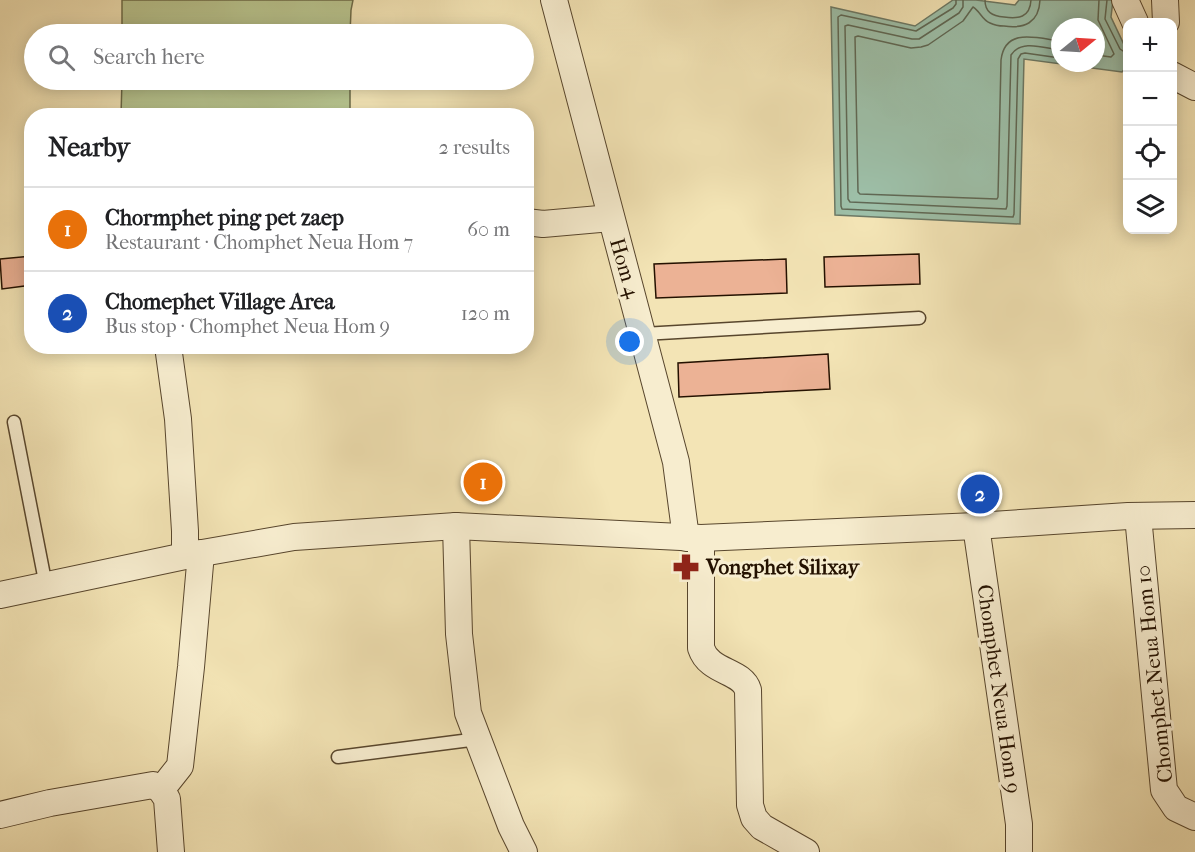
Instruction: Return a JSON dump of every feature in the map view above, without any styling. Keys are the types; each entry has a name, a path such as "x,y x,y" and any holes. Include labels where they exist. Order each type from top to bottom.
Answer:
{"street":[{"name":"Hom 4","path":"554,0 676,462 693,538 701,648 704,657 709,662 745,682 748,690 750,805 754,818 762,827 806,852"},
{"path":"1125,0 1133,18"},
{"path":"1166,0 1166,18"},
{"path":"1177,77 1195,87"},
{"path":"534,223 610,218"},
{"path":"161,789 180,766 193,554 185,531 178,419 169,354"},
{"path":"0,595 193,554 294,537 456,526 693,538 1195,515"},
{"name":"Chomphet Neua Hom 10","path":"1138,516 1164,790 1176,808 1195,817"},
{"path":"456,526 459,634 468,713 511,826 524,852"},
{"name":"Chomphet Neua Hom 9","path":"976,526 1019,824 1020,852"},
{"path":"0,815 50,803 153,785 161,789 167,799 171,852"}],"lane":[{"path":"643,334 919,318"},
{"path":"14,422 46,586"},
{"path":"338,757 478,740"}],"shaded area":[{"path":"122,0 353,0 350,24 122,24"},
{"path":"122,90 350,90 350,108 121,108"}],"water":[{"path":"953,0 976,0 1015,5 1019,0 1113,0 1111,17 1123,42 1123,71 1105,70 1105,18 1051,18 1051,63 1024,59 1020,224 835,215 831,7 915,26"}],"building":[{"path":"919,254 920,284 825,287 824,257"},
{"path":"24,257 24,286 2,289 0,259"},
{"path":"786,259 787,293 656,298 654,264"},
{"path":"828,354 830,389 679,397 678,363"}],"place":[{"name":"Chormphet ping pet zaep","path":"483,482"},
{"name":"Chomephet Village Area","path":"980,494"},
{"name":"Vongphet Silixay","path":"686,567"}]}
